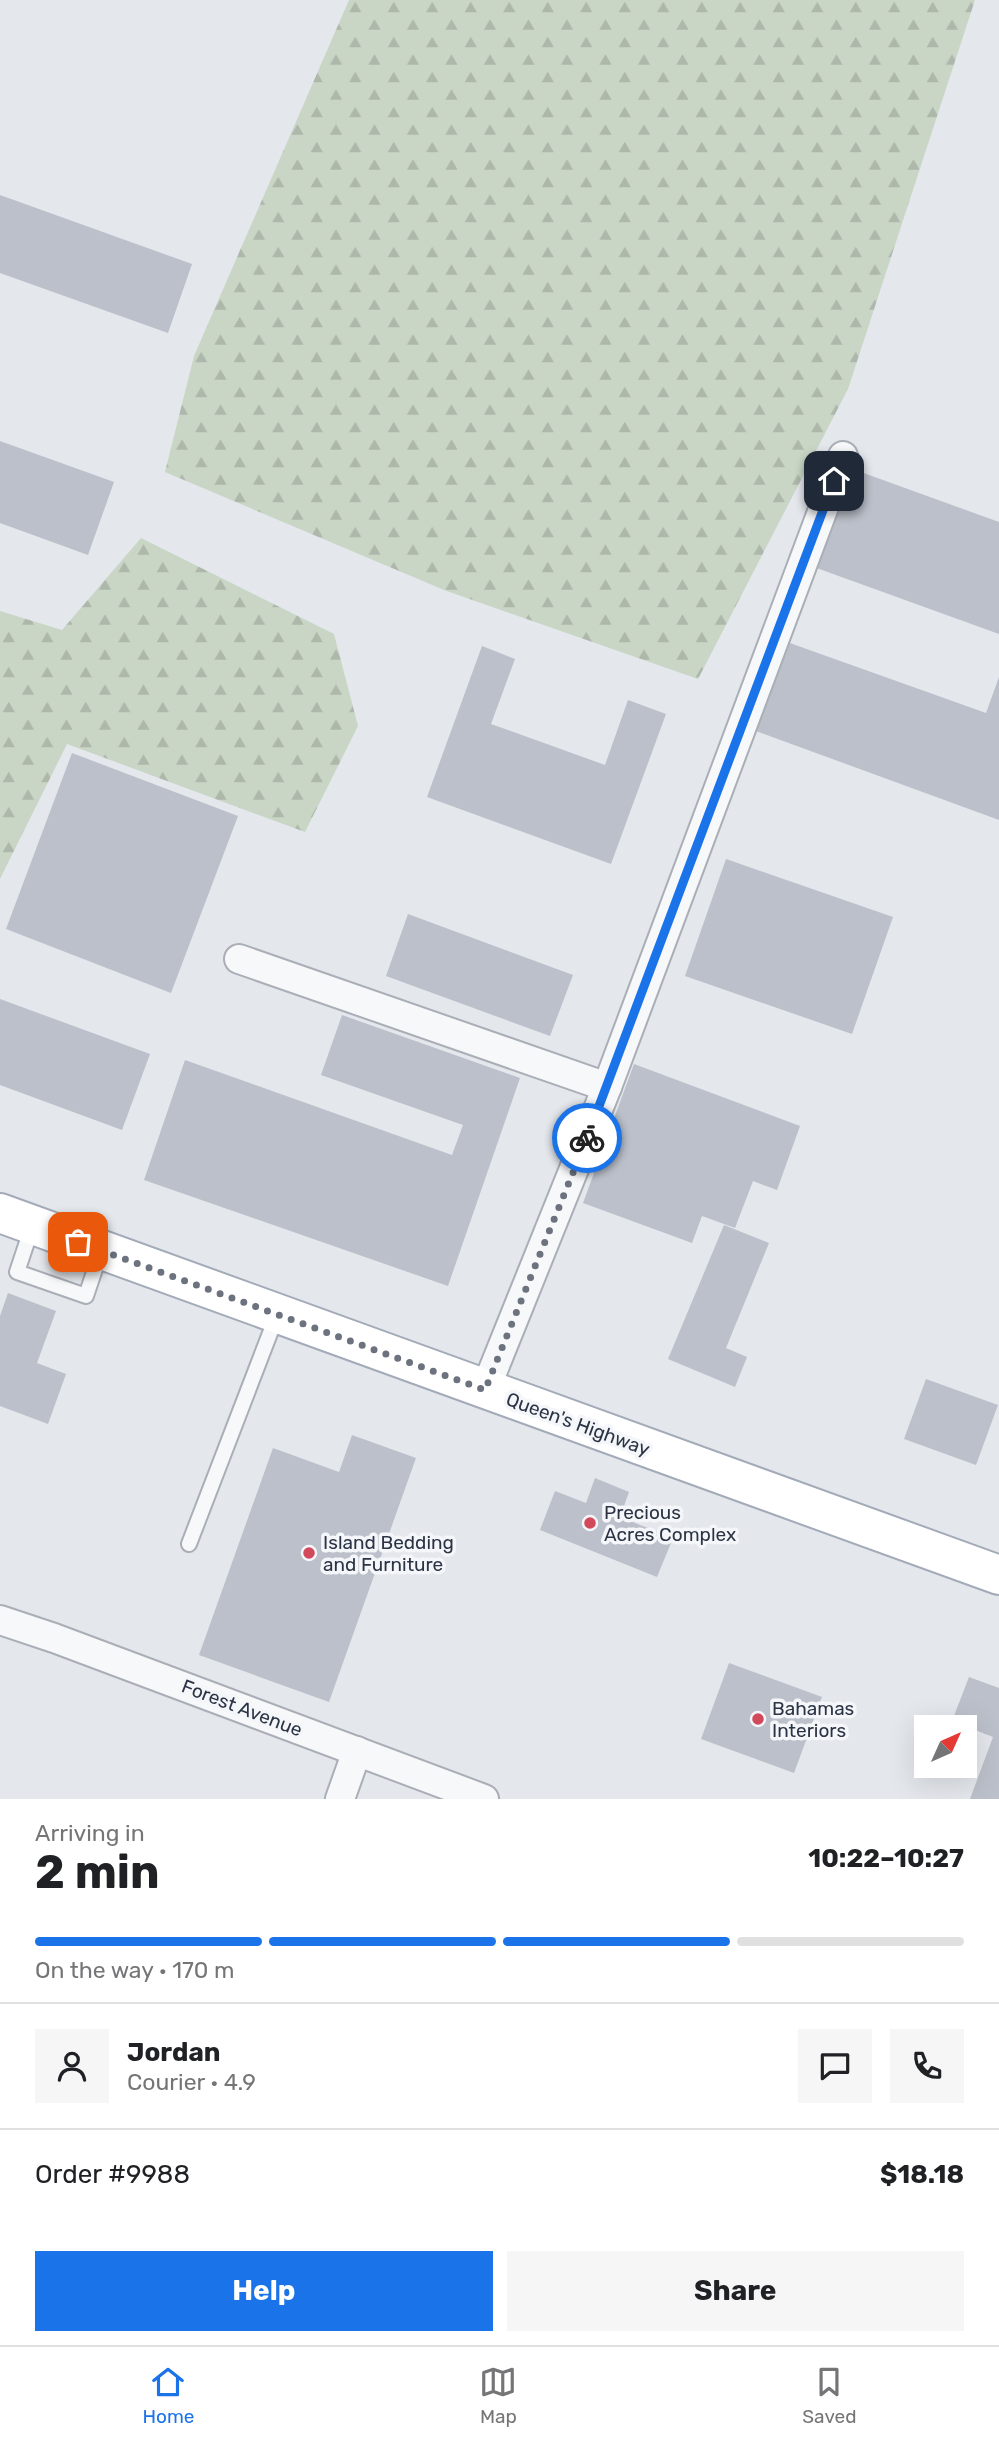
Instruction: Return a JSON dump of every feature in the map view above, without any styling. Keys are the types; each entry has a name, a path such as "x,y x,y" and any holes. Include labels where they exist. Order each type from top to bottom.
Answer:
{"main road":[{"name":"Queen's Highway","path":"16,1219 999,1575"}],"street":[{"path":"485,1390 607,1087 843,456"},
{"path":"239,960 607,1087"},
{"name":"Forest Avenue","path":"0,1620 484,1799"},
{"path":"340,1799 357,1751"}],"lane":[{"path":"189,1544 277,1315"}],"green space":[{"path":"349,0 975,0 848,389 698,679 444,590 165,472 194,356"},
{"path":"141,538 334,634 358,726 305,832 67,744 0,879 0,611 62,630"}],"building":[{"path":"0,195 192,264 168,333 0,273"},
{"path":"0,441 114,482 88,555 0,523"},
{"path":"847,467 999,522 999,634 811,566"},
{"path":"787,642 986,713 999,677 999,820 756,731"},
{"path":"482,646 515,659 491,724 605,765 628,700 666,714 611,864 427,797"},
{"path":"72,753 238,816 171,993 6,929"},
{"path":"726,859 893,917 852,1034 685,976"},
{"path":"408,914 573,975 550,1036 386,976"},
{"path":"0,999 150,1054 122,1130 0,1085"},
{"path":"342,1015 520,1078 448,1286 144,1180 185,1060 452,1155 463,1125 321,1075"},
{"path":"634,1064 800,1126 777,1190 753,1181 735,1228 702,1216 692,1243 583,1203"},
{"path":"724,1225 769,1243 726,1348 747,1357 735,1387 668,1359"},
{"path":"8,1293 56,1311 37,1363 66,1374 48,1424 0,1406 0,1316"},
{"path":"926,1379 998,1405 976,1465 904,1439"},
{"name":"Island Bedding and Furniture","path":"352,1435 416,1458 329,1702 199,1655 273,1448 339,1472"},
{"name":"Precious Acres Complex","path":"595,1478 629,1492 620,1517 673,1538 657,1577 540,1530 555,1491 586,1503"},
{"path":"729,1663 822,1697 794,1773 701,1739"},
{"path":"969,1677 999,1688 999,1799 970,1799 993,1737 977,1731 977,1715 954,1715"}],"way so far":[{"path":"78,1242 485,1390 587,1138"}],"place":[{"name":"Precious Acres Complex","path":"590,1523"},
{"name":"Island Bedding and Furniture","path":"309,1553"},
{"name":"Bahamas Interiors","path":"758,1719"}],"route":[{"path":"587,1138 834,481"}]}
